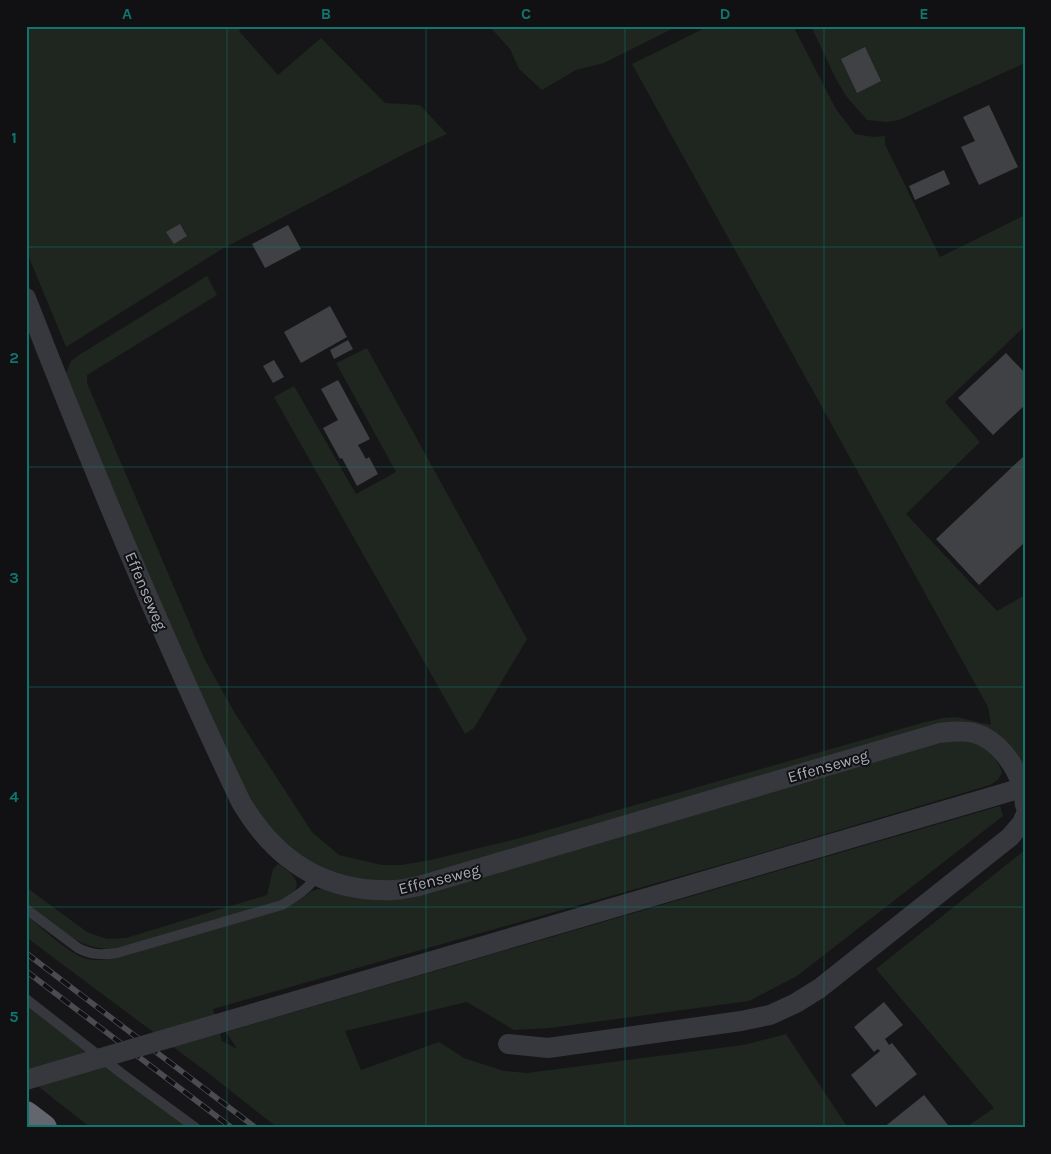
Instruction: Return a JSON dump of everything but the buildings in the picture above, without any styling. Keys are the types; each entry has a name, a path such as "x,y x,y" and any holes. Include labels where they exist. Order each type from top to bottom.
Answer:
{"highway":[{"path":"26,1115 43,1128"}],"street":[{"name":"Effenseweg","path":"26,298 160,624 240,802 251,820 278,851 317,876 337,884 370,890 395,890 420,886 939,733 960,731 974,733 989,741 1004,753 1012,764 1024,793 26,1080"},
{"path":"508,1044 548,1048 741,1021 770,1015 796,1003 820,988 1010,837 1022,823 1025,816"}],"lane":[{"path":"26,910 86,953 94,955 116,953 282,905 299,895 312,884 317,876"},
{"path":"26,999 121,1073 196,1128"}],"shaded area":[{"path":"26,26 243,26 239,31 278,75 321,38 385,103 420,105 447,134 410,151 222,249 66,347 26,250"},
{"path":"489,26 678,26 604,63 576,70 542,90 519,69 510,49"},
{"path":"709,26 793,26 836,109 855,134 874,137 885,136 885,144 940,257 1025,215 1025,326 945,402 980,442 906,514 997,611 1025,595 1025,765 1004,745 978,729 442,873 374,884 322,871 281,846 242,794 65,376 71,361 79,355 207,276 217,295 87,375 87,383 205,660 236,715 312,832 339,855 382,865 401,865 431,860 520,838 925,722 956,717 991,725 988,707 632,64"},
{"path":"811,26 1025,26 1025,63 899,120 887,122 867,120 846,96"},
{"path":"367,348 527,639 474,728 465,734 274,397 294,386 356,494 396,472 336,363"},
{"path":"963,740 977,744 994,757 1002,773 998,780 990,785 759,854 213,1009 222,1041 237,1049 226,1032 1000,806 1003,816 797,976 749,1001 550,1028 514,1030 467,1002 345,1031 361,1070 439,1042 464,1058 504,1071 527,1073 743,1045 786,1034 848,1128 278,1128 208,1073 26,937 26,915 64,946 80,956 92,960 114,958 297,901 312,891 322,888 366,896 936,742"},
{"path":"1025,850 1025,1127 965,1128 994,1108 876,969"},
{"path":"278,864 291,874 297,884 293,893 278,902 116,949 102,949 78,941 57,928 26,903 26,887 87,932 107,939 126,938 267,895 273,869"},
{"path":"26,1005 189,1128 91,1128 26,1077"}],"railway":[{"path":"26,953 256,1128"},
{"path":"26,971 232,1128"}]}
